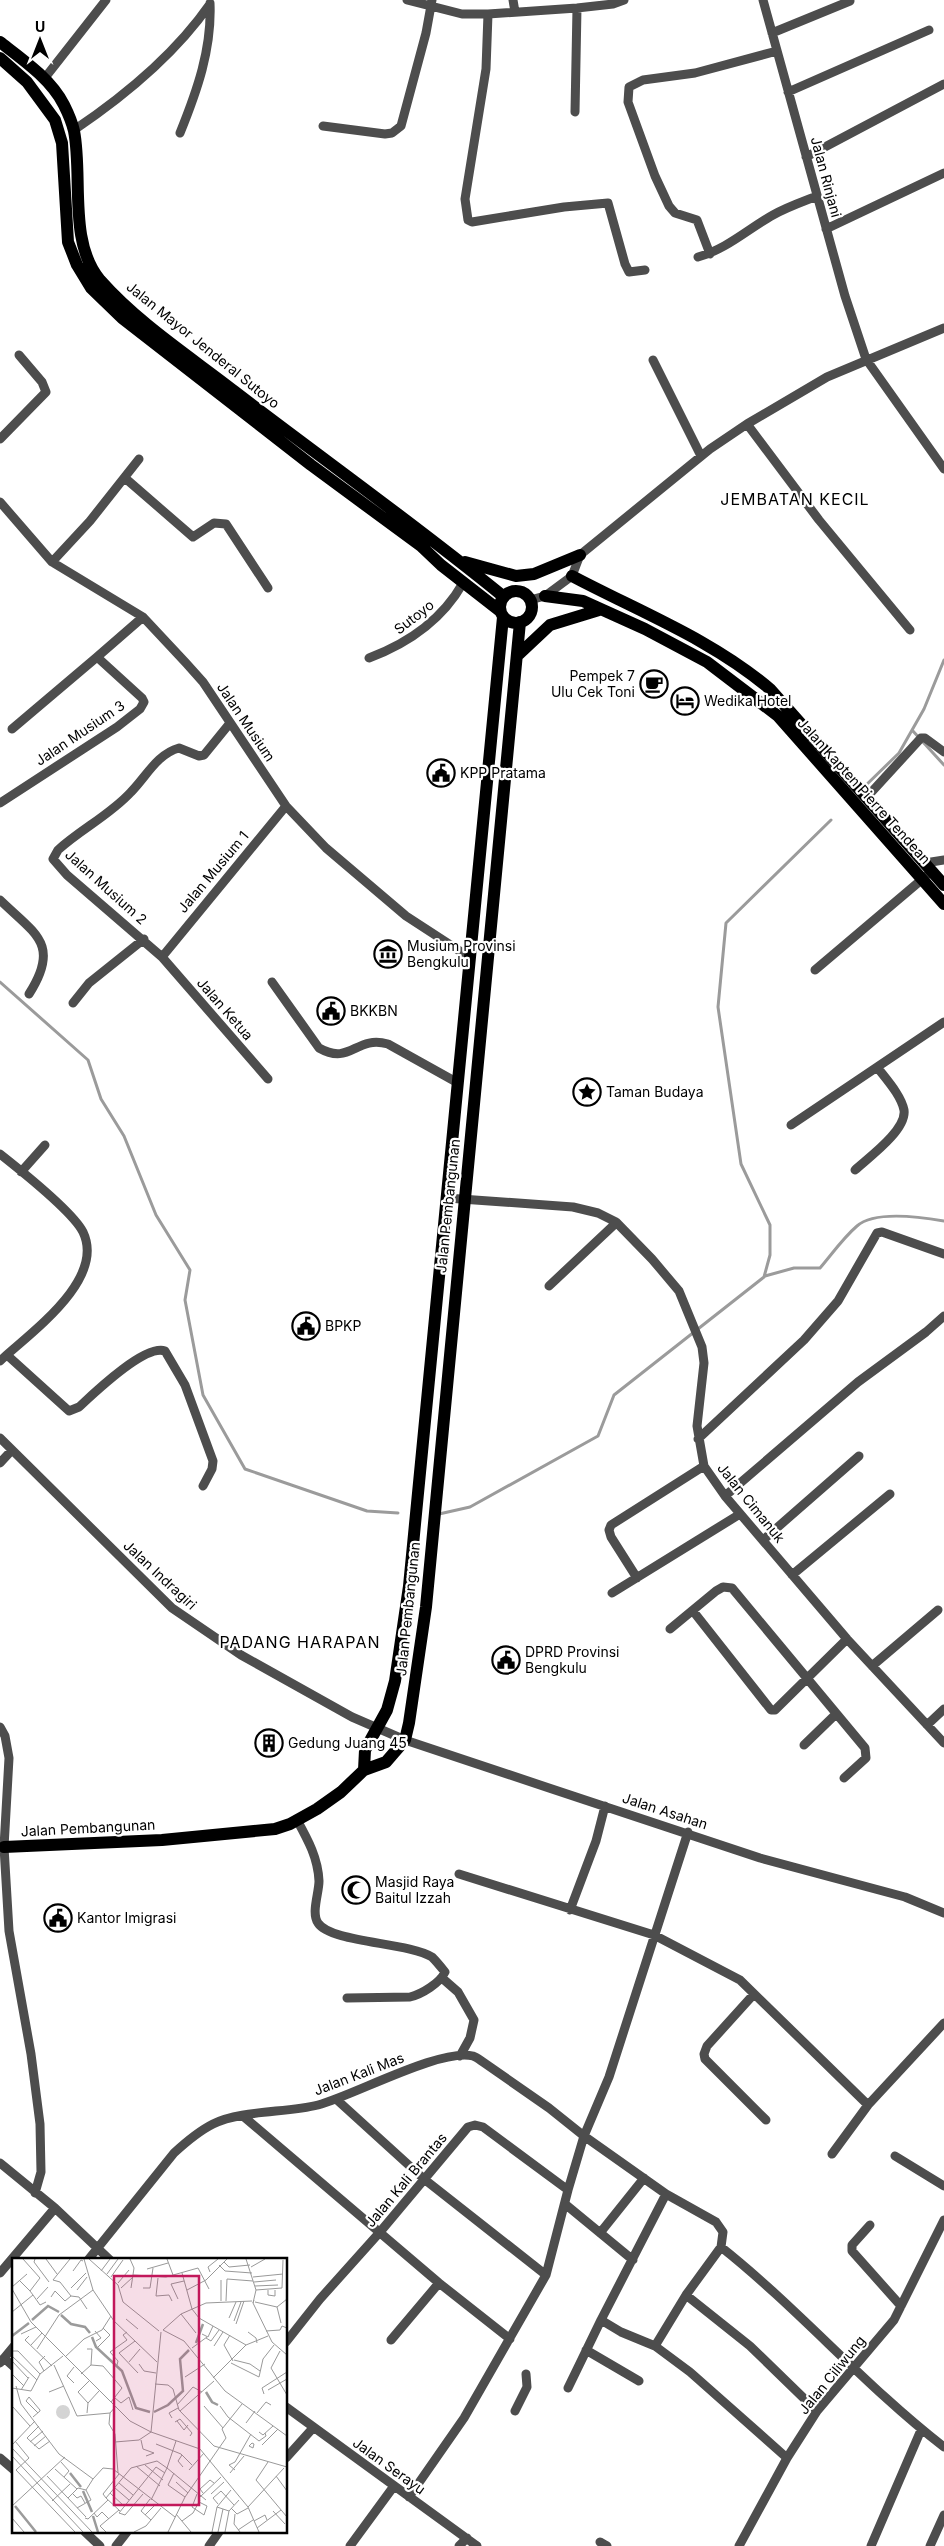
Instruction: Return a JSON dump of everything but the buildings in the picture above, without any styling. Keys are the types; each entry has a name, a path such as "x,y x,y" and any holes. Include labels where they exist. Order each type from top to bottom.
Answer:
{"main road":[{"name":"Jalan Mayor Jenderal Sutoyo","path":"0,42 44,79 63,104 74,130 83,242 89,262 100,279 132,311 174,345 460,561 504,597"},
{"name":"Jalan Mayor Jenderal Sutoyo","path":"0,58 28,82 54,120 62,143 68,242 77,265 91,288 122,318 311,465 421,546 501,614"},
{"path":"460,561 516,576 534,574 580,555"},
{"name":"Jalan Kapten Pierre Tendean","path":"572,576 714,647 755,675 770,688 867,798 926,871 944,904"},
{"path":"511,592 520,592 530,600 530,615 520,622 511,622 501,614 501,601 504,597 511,592"},
{"name":"Jalan Kapten Pierre Tendean","path":"545,596 583,601 599,610 645,629 707,662 778,716 926,871 944,885"},
{"path":"517,656 550,625 599,610"},
{"name":"Jalan Pembangunan","path":"364,1770 365,1750 387,1710 395,1682 409,1586 501,614"},
{"name":"Jalan Pembangunan","path":"4,1847 224,1836 275,1829 297,1820 341,1792 364,1770 386,1762 405,1740 426,1607 440,1439 488,966 520,622"},
{"path":"469,957 488,966"},
{"path":"424,1438 440,1439"}],"street":[{"path":"44,79 106,0"},
{"path":"407,0 431,3 462,14 577,8 613,4 624,0"},
{"path":"513,0 514,12"},
{"name":"Jalan Rinjani","path":"763,0 826,229 866,359 944,469"},
{"path":"772,33 850,0"},
{"path":"74,130 126,92 185,34 210,2"},
{"path":"180,133 201,75 209,37 210,2"},
{"path":"322,126 385,134 392,133 401,126 426,33 431,3"},
{"path":"575,112 577,8"},
{"path":"488,14 486,69 465,199 468,220 472,222 564,207 608,203 629,272 645,270"},
{"path":"788,92 929,30"},
{"path":"710,254 697,220 675,213 668,206 654,176 628,102 629,87 643,80 694,73 777,51"},
{"path":"806,157 944,84"},
{"path":"826,229 944,173"},
{"path":"698,257 710,254 745,235 773,215 817,196"},
{"path":"530,600 545,596 572,576 580,555 701,456 747,424 827,377 866,359 944,328"},
{"path":"0,439 46,392 46,388 19,355"},
{"path":"653,360 701,456"},
{"path":"747,424 819,520 910,630"},
{"path":"52,562 125,478 139,459"},
{"path":"125,478 188,535 197,535 214,523 226,524 268,588"},
{"name":"Jalan Musium","path":"0,502 52,562 143,617 203,682 286,806 352,873 406,916 469,957"},
{"name":"Sutoyo","path":"369,658 405,642 445,610 463,583"},
{"path":"12,729 143,617"},
{"name":"Jalan Musium 3","path":"0,803 117,727 143,703 142,698 97,657"},
{"name":"Jalan Musium 2","path":"162,956 59,867 53,860 54,854 66,842 118,805 149,770 170,751 179,748 199,756 204,755 230,723"},
{"path":"867,798 921,738 926,738 944,752"},
{"name":"Jalan Musium 1","path":"162,956 286,806"},
{"path":"815,970 926,871 944,860"},
{"path":"0,900 38,938 44,948 42,970 29,994"},
{"path":"73,1003 89,984 144,939"},
{"name":"Jalan Ketua","path":"162,956 268,1079"},
{"path":"272,982 319,1048 330,1054 345,1054 371,1041 380,1042 388,1044 458,1083"},
{"path":"791,1125 944,1022"},
{"path":"855,1170 893,1135 902,1123 904,1116 902,1106 877,1067"},
{"path":"21,1172 45,1145"},
{"path":"0,1154 73,1219 83,1232 88,1249 86,1263 72,1292 3,1358 69,1411 79,1407 132,1363 155,1350 165,1351 184,1385 213,1461 212,1469 203,1486"},
{"name":"Jalan Cimanuk","path":"447,1198 572,1207 598,1212 616,1222 671,1281 685,1303 702,1347 704,1363 698,1438 704,1466 725,1496 846,1639 944,1743"},
{"path":"549,1286 616,1222"},
{"path":"698,1438 804,1340 838,1301 877,1233 882,1232 944,1254"},
{"path":"725,1496 858,1382 926,1332 944,1316"},
{"name":"Jalan Indragiri","path":"0,1438 172,1608 241,1655 291,1684 378,1729"},
{"path":"0,1463 12,1450"},
{"path":"764,1540 859,1456"},
{"path":"637,1578 611,1537 609,1530 611,1525 704,1466"},
{"path":"792,1575 890,1494"},
{"path":"612,1593 740,1514"},
{"path":"670,1629 723,1587 732,1588 867,1752 863,1761 844,1778"},
{"path":"872,1666 938,1610"},
{"path":"693,1611 768,1708 775,1710 846,1639"},
{"path":"927,1724 944,1709"},
{"path":"804,1745 836,1714"},
{"path":"0,1727 5,1736 9,1758 4,1847 9,1931 31,2054 40,2124 41,2172 35,2194"},
{"name":"Jalan Asahan","path":"378,1729 405,1740 788,1866 905,1898 944,1914"},
{"path":"570,1910 596,1841 604,1806"},
{"path":"297,1820 313,1850 317,1866 319,1882 316,1918 318,1923 324,1929 338,1934 416,1951 432,1958 444,1972 442,1978 418,1995 410,1997 347,1998"},
{"path":"409,2497 464,2418 546,2275 584,2136 609,2077 688,1832"},
{"path":"459,1874 654,1935 740,1980 868,2105"},
{"path":"442,1978 458,1992 474,2020 470,2038 460,2056"},
{"path":"754,1994 707,2046 704,2054 705,2059 766,2120"},
{"path":"832,2154 868,2105 944,2023"},
{"name":"Jalan Kali Mas","path":"90,2258 174,2153 190,2139 214,2123 243,2116 317,2105 406,2070 441,2059 460,2056 473,2056 483,2062 666,2194 716,2222 723,2232 721,2247"},
{"path":"336,2099 424,2179 546,2275"},
{"path":"243,2116 439,2283 510,2339"},
{"name":"Jalan Kali Brantas","path":"288,2339 320,2299 380,2232 468,2127 475,2125 482,2127 568,2190"},
{"path":"895,2156 944,2186"},
{"path":"0,2163 35,2194 55,2208 108,2258"},
{"path":"600,2233 644,2178"},
{"path":"568,2388 666,2194"},
{"path":"565,2204 633,2260"},
{"path":"13,2258 55,2208"},
{"name":"Jalan Ciliwung","path":"739,2546 787,2458 817,2411 886,2330 901,2306 944,2220"},
{"path":"870,2225 852,2245 852,2250 901,2306"},
{"path":"655,2346 686,2295 721,2247 766,2285 853,2369 921,2430 944,2447"},
{"path":"0,2273 12,2259"},
{"path":"391,2340 439,2283"},
{"path":"686,2295 750,2346 817,2411"},
{"path":"601,2320 621,2332 655,2346 690,2372 787,2458"},
{"path":"2,2361 12,2348"},
{"path":"586,2350 639,2381"},
{"path":"514,2411 527,2387 526,2374"},
{"name":"Jalan Serayu","path":"288,2409 477,2546"},
{"path":"288,2456 313,2428"},
{"path":"871,2546 921,2430"},
{"path":"0,2458 12,2468"},
{"path":"350,2546 394,2486"},
{"path":"930,2546 944,2515"},
{"path":"87,2534 100,2546"},
{"path":"116,2546 125,2534"},
{"path":"209,2546 218,2534"},
{"path":"459,2546 467,2538"}],"waterway":[{"path":"862,789 899,753 924,709 944,660"},
{"path":"912,730 944,765"},
{"path":"439,1514 470,1507 598,1436 614,1395 764,1277 770,1255 770,1225 741,1164 718,1007 726,923 831,820"},
{"path":"0,982 88,1060 101,1099 124,1136 156,1215 190,1270 185,1300 203,1395 245,1469 367,1511 398,1513"},
{"path":"765,1276 794,1268 820,1268 842,1241 865,1221 886,1216 944,1221"}],"place":[{"name":"Pempek 7 Ulu Cek Toni","path":"654,684"},
{"name":"Wedika Hotel","path":"685,701"},
{"name":"KPP Pratama","path":"441,773"},
{"name":"Musium Provinsi Bengkulu","path":"388,954"},
{"name":"BKKBN","path":"331,1011"},
{"name":"Taman Budaya","path":"587,1092"},
{"name":"BPKP","path":"306,1326"},
{"name":"DPRD Provinsi Bengkulu","path":"506,1660"},
{"name":"Gedung Juang 45","path":"269,1743"},
{"name":"Masjid Raya Baitul Izzah","path":"356,1890"},
{"name":"Kantor Imigrasi","path":"58,1918"}],"district":[{"name":"JEMBATAN KECIL","path":"795,499"},
{"name":"PADANG HARAPAN","path":"300,1642"}]}
